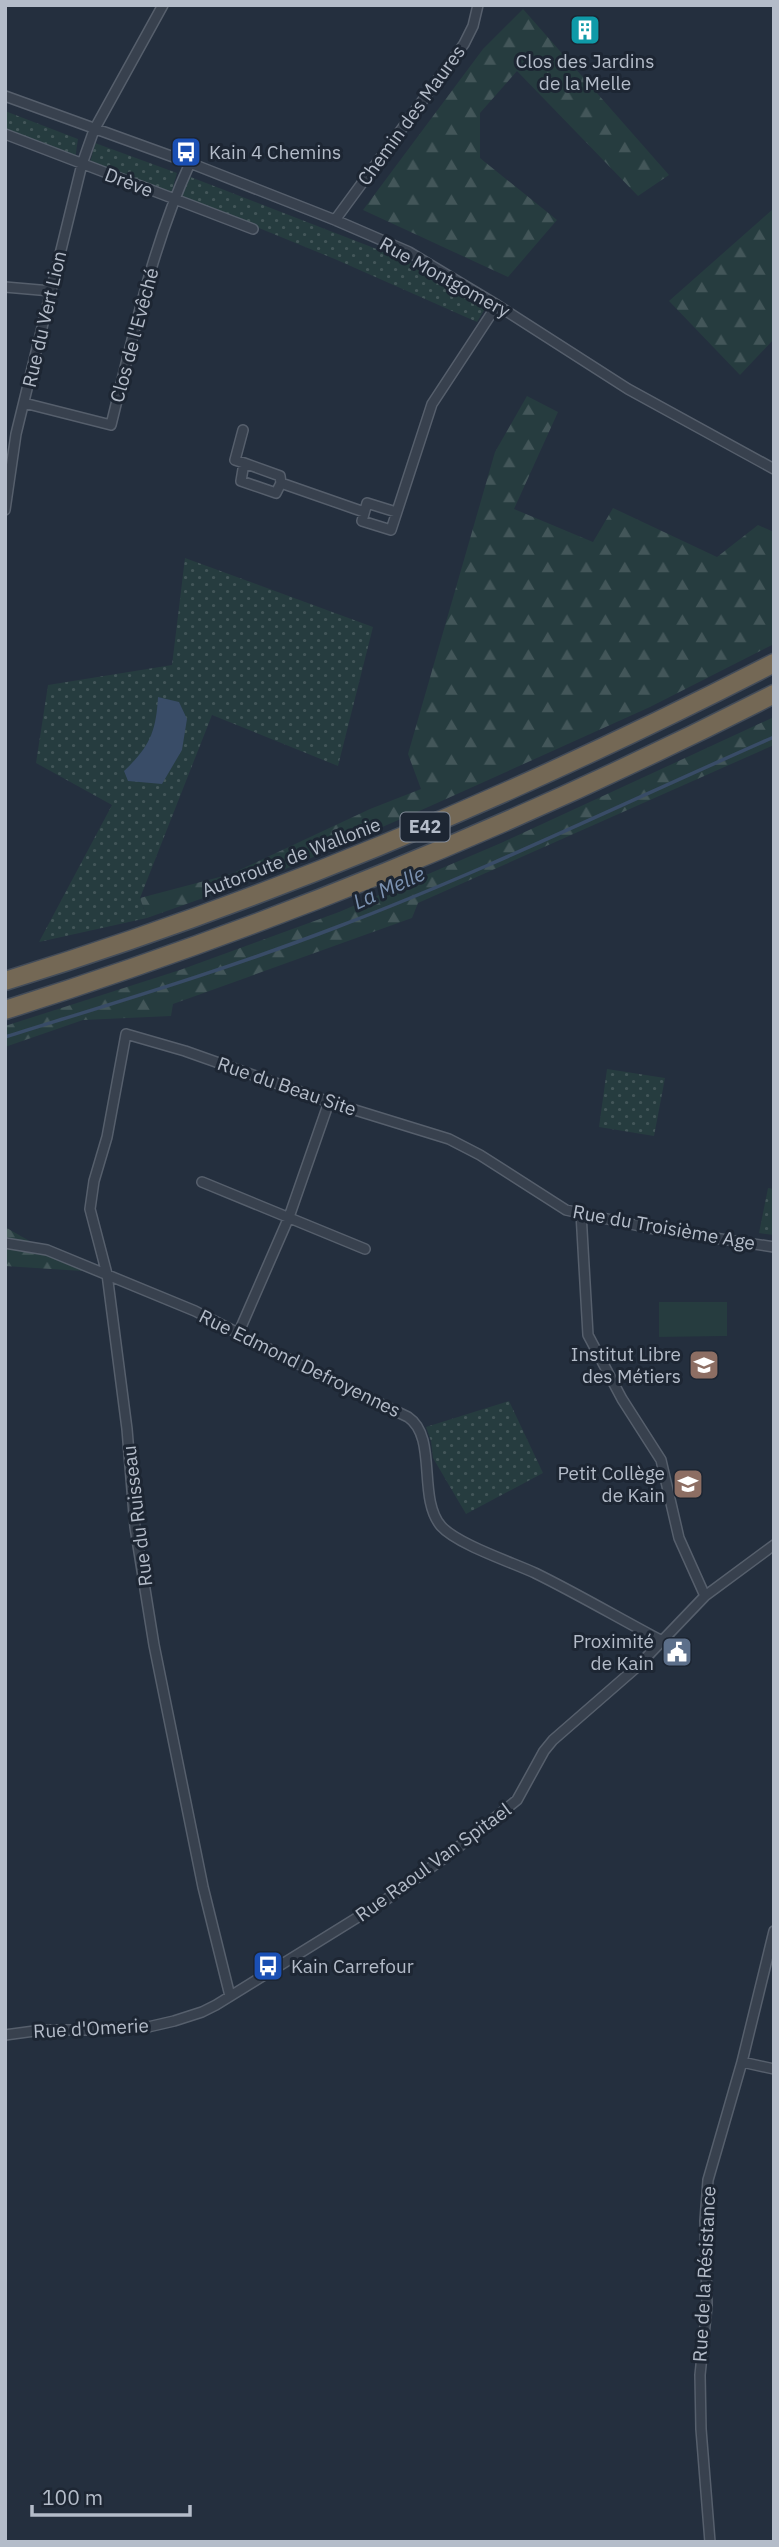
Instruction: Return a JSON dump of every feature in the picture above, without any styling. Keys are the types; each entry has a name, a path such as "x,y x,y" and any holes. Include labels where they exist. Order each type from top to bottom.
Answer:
{"highway":[{"name":"Autoroute de Wallonie","path":"5,981 170,926 351,858 505,793 670,716 774,663"},
{"name":"E42","path":"5,1010 179,953 348,889 517,818 682,741 774,694"}],"street":[{"name":"Rue du Vert Lion","path":"5,510 16,434 82,164 94,130 163,5"},
{"name":"Chemin des Maures","path":"335,220 464,44 473,26 478,5"},
{"name":"Rue Montgomery","path":"5,96 190,163 410,252 497,304 628,389 774,469"},
{"name":"Drève","path":"5,134 253,229"},
{"name":"Clos de l'Evêché","path":"24,403 111,425 139,307 173,200 190,163"},
{"path":"5,287 51,291"},
{"path":"396,512 367,503 362,521 391,530 432,404 497,304"},
{"path":"243,430 235,460 244,463 281,476 276,493 241,481 244,463"},
{"path":"281,483 364,512"},
{"name":"Rue du Beau Site","path":"126,1034 449,1139"},
{"name":"Rue du Ruisseau","path":"126,1034 107,1137 94,1181 90,1209 107,1274 127,1429 135,1527 154,1646 204,1887 230,1996"},
{"path":"238,1334 289,1217 329,1102"},
{"name":"Rue du Troisième Age","path":"449,1139 480,1155 566,1210 649,1228 774,1247"},
{"path":"202,1182 365,1249"},
{"path":"581,1213 588,1335 622,1399 661,1460 679,1538 705,1596"},
{"name":"Rue Edmond Defroyennes","path":"5,1243 47,1250 195,1311 412,1420 423,1443 430,1511 442,1528 476,1548 535,1573 662,1641"},
{"name":"Rue Raoul Van Spitael","path":"216,2005 384,1901 517,1800 553,1740 616,1687 705,1596 774,1545"},
{"name":"Rue de la Résistance","path":"710,2542 699,2375 706,2306 708,2180 742,2062 774,1931"},
{"name":"Rue d'Omerie","path":"5,2035 42,2030 89,2031 148,2026 183,2018 216,2005"},
{"path":"742,2062 774,2070"}],"green space":[{"path":"523,9 669,175 638,196 517,71 480,113 480,158 557,220 508,277 363,210 483,49"},
{"path":"5,111 78,139 75,159 5,131"},
{"path":"95,143 177,173 171,194 90,163"},
{"path":"188,176 405,260 488,304 477,322 337,260 181,196"},
{"path":"773,209 774,339 740,375 669,301"},
{"path":"527,396 558,412 514,509 593,542 613,508 717,557 758,525 774,532 774,644 650,707 426,808 288,868 147,918 140,898 231,874 370,809 421,789 408,754 495,452"},
{"path":"185,558 373,627 338,766 212,715 140,898 147,918 39,942 112,805 36,763 48,685 172,665"},
{"path":"774,717 774,745 418,903 412,918 173,1004 171,1016 83,1020 5,1047 5,1026 180,970 339,912 501,843"},
{"path":"607,1069 665,1078 654,1136 599,1127"},
{"path":"768,1188 774,1189 774,1235 759,1233"},
{"path":"5,1227 82,1271 5,1266"},
{"path":"659,1302 727,1302 727,1336 659,1337"},
{"path":"509,1401 543,1473 466,1514 433,1458 426,1427"}],"water":[{"path":"158,697 179,702 187,719 182,750 162,784 128,781 124,771 150,738 156,720"}],"waterway":[{"name":"La Melle","path":"5,1037 214,971 337,927 502,859 774,737"}],"place":[{"name":"Clos des Jardins de la Melle","path":"585,30"},
{"name":"Kain 4 Chemins","path":"186,152"},
{"name":"Institut Libre des Métiers","path":"704,1365"},
{"name":"Petit Collège de Kain","path":"688,1484"},
{"name":"Proximité de Kain","path":"677,1652"},
{"name":"Kain Carrefour","path":"268,1966"}]}
